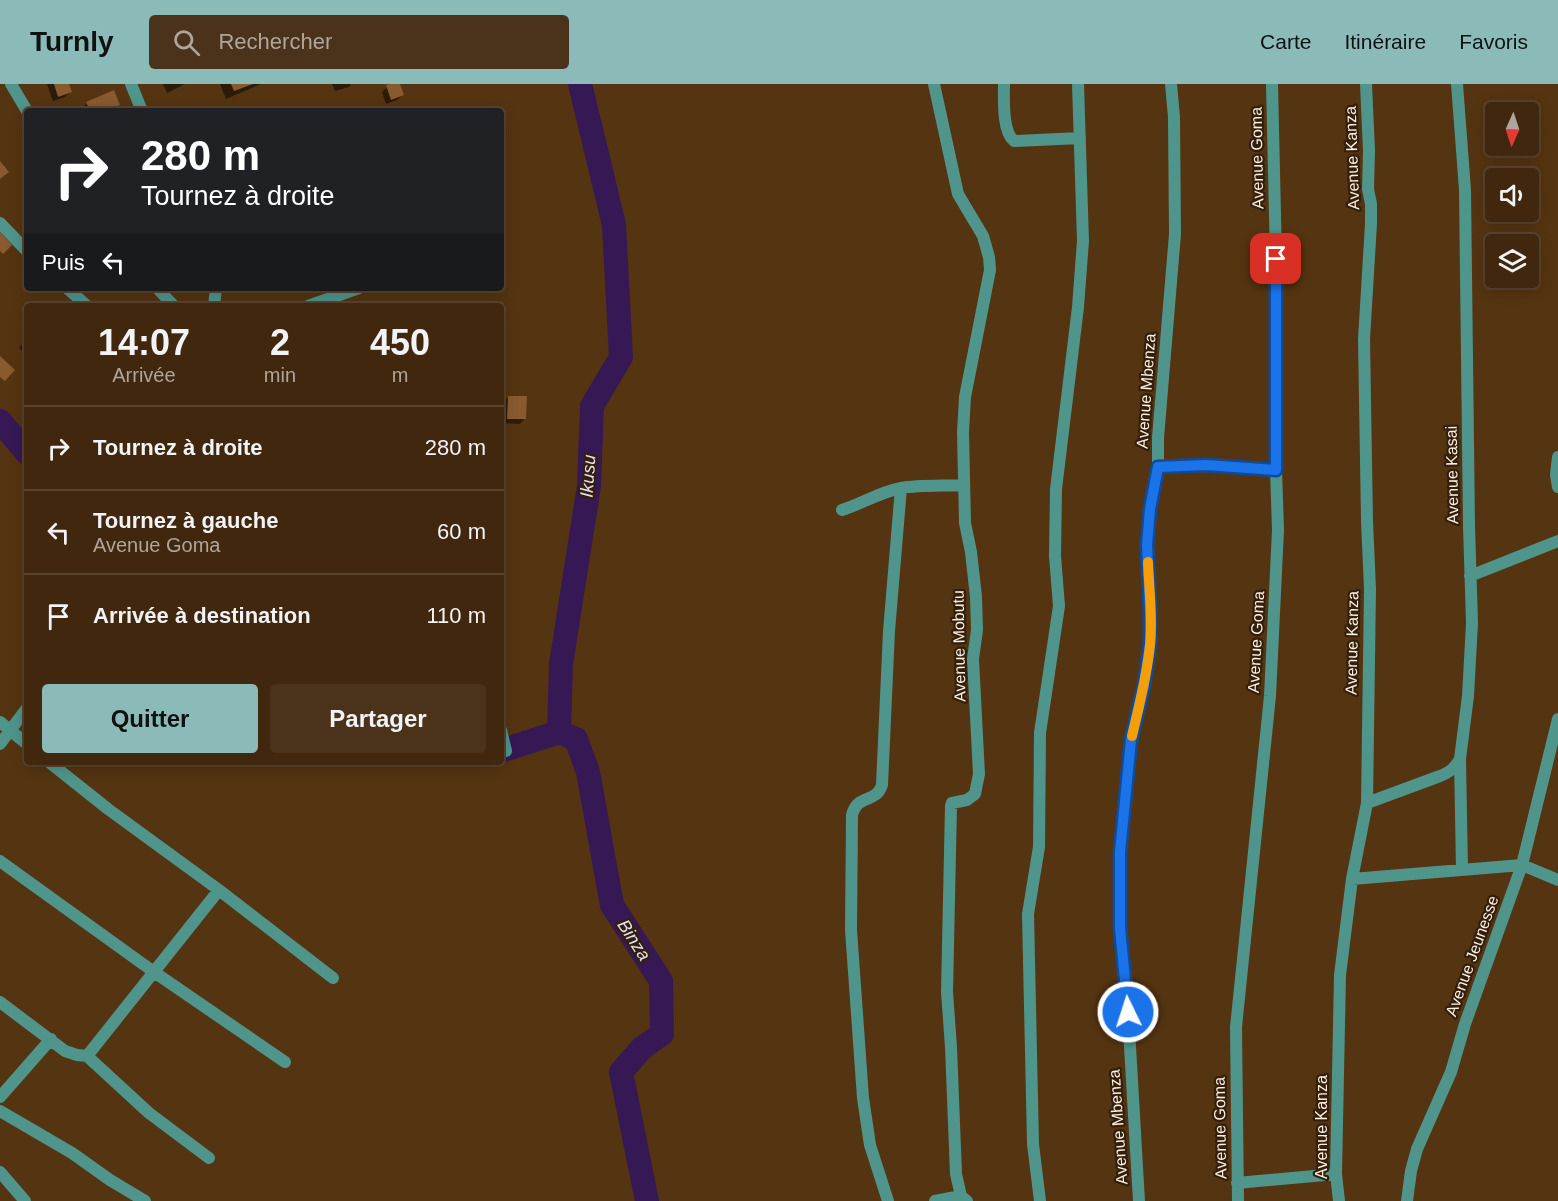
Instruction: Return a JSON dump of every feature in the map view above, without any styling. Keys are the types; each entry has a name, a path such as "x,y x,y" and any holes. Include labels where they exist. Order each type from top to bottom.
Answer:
{"street":[{"path":"11,84 25,108"},
{"path":"131,84 140,108"},
{"name":"Avenue Mobutu","path":"934,84 958,194 983,236 990,270 965,397 963,432 965,522 976,597 977,630 974,659 978,774 975,794 967,800 952,803 951,806 947,992 956,1174 964,1198"},
{"path":"1004,84 1008,133 1014,141 1080,138"},
{"path":"1040,1201 1033,1144 1028,914 1040,847 1040,733 1059,606 1055,556 1056,489 1078,307 1083,242 1078,84"},
{"name":"Avenue Mbenza","path":"1139,1201 1127,995 1120,928 1120,862 1131,740 1144,685 1150,644 1147,545 1150,509 1158,467 1158,438 1175,234 1174,117 1171,84"},
{"name":"Avenue Goma","path":"1238,1201 1236,1027 1270,696 1278,530 1277,303 1272,84"},
{"name":"Avenue Kanza","path":"1339,1201 1336,1174 1340,975 1352,879 1367,803 1370,589 1364,339 1371,204 1368,189 1370,151 1366,84"},
{"name":"Avenue Kasai","path":"1457,84 1465,190 1472,623 1468,696 1460,759 1462,870"},
{"path":"0,223 24,248"},
{"path":"70,291 84,303"},
{"path":"316,303 350,291"},
{"path":"1558,457 1556,475 1558,487"},
{"path":"1158,467 1206,465 1276,470"},
{"path":"842,510 901,488 963,485"},
{"path":"888,1201 870,1145 863,1098 851,930 852,815 854,806 880,792 882,785 889,631 901,488"},
{"path":"1470,576 1558,541"},
{"path":"0,744 5,726 24,710"},
{"name":"Avenue Jeunesse","path":"1407,1201 1417,1149 1451,1072 1465,1024 1522,865 1558,722"},
{"path":"5,726 24,742"},
{"path":"504,743 506,751"},
{"path":"1367,803 1451,771 1460,759"},
{"path":"53,765 333,978"},
{"path":"0,861 154,972 285,1062"},
{"path":"1352,879 1522,865 1558,880"},
{"path":"87,1056 219,890"},
{"path":"0,1002 70,1054 87,1056 149,1113 209,1158"},
{"path":"0,1097 51,1039"},
{"path":"0,1111 72,1153 145,1201"},
{"path":"0,1172 25,1201"},
{"path":"1237,1183 1336,1174"},
{"path":"935,1201 964,1198"}],"building":[{"path":"54,84 69,84 72,92 58,97"},
{"path":"231,84 253,84 234,91"},
{"path":"400,84 404,95 391,100 386,85"},
{"path":"114,90 120,105 113,108 89,108 86,102"},
{"path":"0,161 9,172 0,179"},
{"path":"0,232 12,245 3,254 0,251"},
{"path":"0,356 15,370 5,381 0,377"},
{"path":"508,396 527,396 526,419 507,419"}],"waterway":[{"name":"Ikusu","path":"559,732 561,664 589,486 592,406 621,357 614,225 580,84"},
{"name":"Binza","path":"0,421 24,449"},
{"name":"Binza","path":"504,750 559,732 576,739 588,772 612,905 661,981 662,1034 642,1048 621,1072 647,1201"}],"slow traffic":[{"path":"1132,736 1144,685 1150,644 1148,562"}],"route":[{"path":"1128,1012 1120,928 1120,852 1131,740 1144,685 1150,644 1147,545 1150,509 1158,467 1206,465 1276,470 1276,259"}]}
